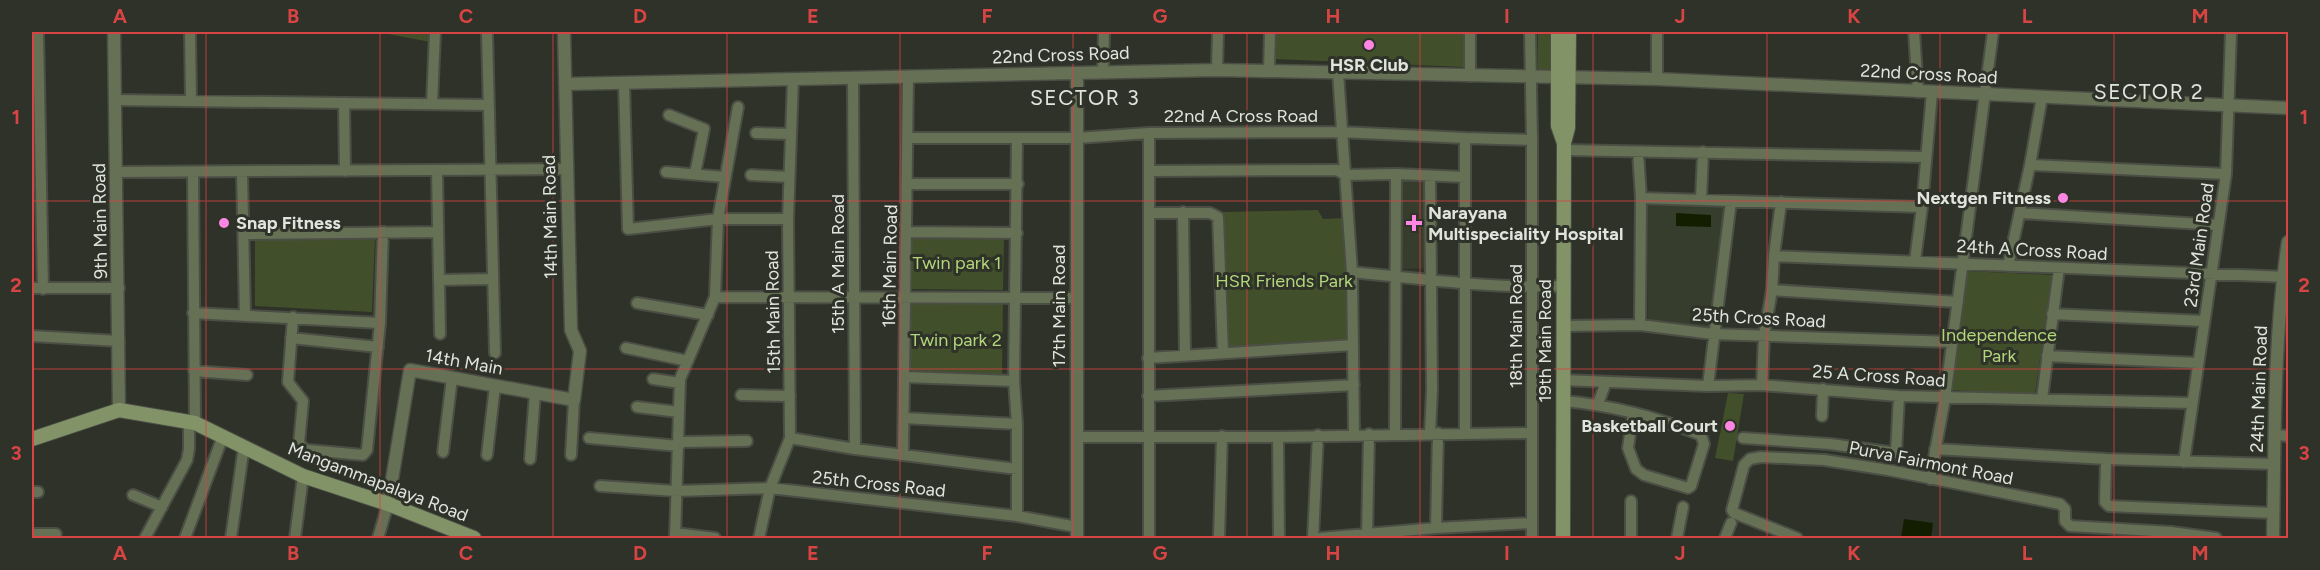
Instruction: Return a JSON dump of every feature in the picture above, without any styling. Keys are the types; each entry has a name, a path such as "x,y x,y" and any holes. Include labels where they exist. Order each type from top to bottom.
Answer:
{"main road":[{"name":"19th Main Road","path":"1558,32 1568,128 1564,146 1563,538"},
{"name":"19th Main Road","path":"1563,77 1569,32"},
{"name":"Mangammapalaya Road","path":"32,439 44,433 119,410 192,422 303,476 388,504 447,533 474,538"}],"street":[{"path":"38,32 37,288 119,288"},
{"name":"9th Main Road","path":"114,32 119,410"},
{"path":"190,32 191,101"},
{"path":"432,104 435,32"},
{"path":"487,32 495,353"},
{"name":"14th Main Road","path":"564,32 571,330 580,351 574,400"},
{"path":"1103,71 1104,32"},
{"path":"1217,70 1218,32"},
{"path":"1269,32 1269,71"},
{"path":"1470,32 1470,76"},
{"name":"18th Main Road","path":"1530,32 1532,538"},
{"path":"1657,32 1657,80"},
{"path":"1914,32 1918,92"},
{"path":"1930,479 1945,398 1994,32"},
{"name":"23rd Main Road","path":"2184,462 2226,174 2231,32"},
{"name":"22nd Cross Road","path":"566,84 1217,70 1657,80 2289,108"},
{"name":"17th Main Road","path":"1077,73 1077,533"},
{"path":"1338,73 1352,272 1354,434"},
{"name":"16th Main Road","path":"903,455 908,232 908,77"},
{"name":"15th A Main Road","path":"853,78 855,449"},
{"name":"15th Main Road","path":"759,538 770,488 790,438 788,219 793,79"},
{"path":"624,83 627,229 718,219 788,219"},
{"path":"1914,261 1922,207 1932,92"},
{"path":"2008,266 2042,97"},
{"path":"115,100 488,105"},
{"path":"344,103 345,171"},
{"path":"715,538 675,536 680,383 715,297 718,219 738,107"},
{"path":"669,115 704,129 695,174"},
{"name":"22nd A Cross Road","path":"909,138 1077,138 1149,133 1341,132 1532,140"},
{"path":"756,133 791,134"},
{"path":"1149,133 1149,538"},
{"path":"1017,138 1014,381 1017,424 1017,516"},
{"path":"1465,138 1465,433"},
{"path":"1564,146 1638,152 1926,157"},
{"path":"1638,152 1641,198 1640,325"},
{"path":"1701,200 1703,152"},
{"path":"2030,165 2226,174"},
{"path":"117,172 567,169"},
{"path":"436,170 440,334"},
{"path":"1149,171 1337,170 1345,175 1396,174 1465,177"},
{"path":"243,171 245,315"},
{"path":"145,538 189,454 194,371 193,172"},
{"path":"666,172 724,177"},
{"path":"1395,434 1396,174"},
{"path":"751,176 789,177"},
{"path":"1430,176 1432,390 1441,531"},
{"path":"908,184 1018,184"},
{"path":"1641,198 1922,207"},
{"path":"1707,387 1731,201"},
{"path":"1762,385 1764,336 1772,290 1774,256 1782,202"},
{"path":"1183,212 1185,356"},
{"path":"1149,213 1210,213 1218,217 1223,352"},
{"path":"2020,213 2218,225"},
{"path":"244,234 438,231"},
{"path":"293,317 288,382 303,401 299,443 301,447 308,450 363,455 367,450 378,347 383,232"},
{"path":"908,232 1017,233"},
{"name":"24th Main Road","path":"2273,538 2275,369 2284,309 2289,242"},
{"name":"24th A Cross Road","path":"1774,256 2286,277"},
{"path":"2042,399 2059,268"},
{"path":"1352,272 1465,283 1532,287 1563,286"},
{"path":"439,280 492,279"},
{"path":"1772,290 1958,302"},
{"path":"715,297 1077,298"},
{"path":"637,303 708,315"},
{"path":"193,313 380,323"},
{"path":"2052,314 2204,321"},
{"name":"25th Cross Road","path":"1563,326 1640,325 1713,334 1953,342"},
{"path":"32,336 119,340"},
{"path":"291,338 378,347"},
{"path":"1148,358 1353,345"},
{"path":"626,348 688,361"},
{"path":"2047,356 2198,363"},
{"path":"2275,369 2289,369"},
{"name":"14th Main","path":"378,538 388,504 410,370 574,400"},
{"path":"194,371 247,375"},
{"path":"905,377 1014,381"},
{"path":"443,452 452,378"},
{"path":"653,379 680,383"},
{"name":"25 A Cross Road","path":"1563,380 1707,387 1762,385 1945,398 2192,404"},
{"path":"1598,404 1606,382"},
{"path":"1148,396 1354,385"},
{"path":"487,456 495,386"},
{"path":"1822,416 1823,389"},
{"path":"531,459 535,393"},
{"path":"741,395 790,396"},
{"path":"1743,438 1830,444 1896,453 1899,396"},
{"path":"571,455 574,400"},
{"path":"1563,401 1598,404 1633,413 1701,435 1704,444 1691,486 1688,488 1644,475 1636,469 1628,448 1633,413"},
{"path":"637,407 679,412"},
{"path":"904,418 1017,424"},
{"path":"1077,437 1532,433"},
{"path":"1367,536 1369,434"},
{"path":"1313,538 1318,435"},
{"path":"2274,435 2289,436"},
{"path":"185,538 223,436"},
{"path":"1219,538 1222,436"},
{"path":"1278,437 1279,538"},
{"path":"589,438 679,444 747,441"},
{"path":"790,438 855,449 1017,469"},
{"path":"231,538 244,446"},
{"path":"1935,449 2106,459 2274,464"},
{"name":"Purva Fairmont Road","path":"1797,538 1734,513 1732,510 1743,465 1750,459 1761,457 1824,460 1888,470 2056,503 2065,509 2065,521 2068,525 2171,532 2216,538"},
{"path":"2106,459 2105,502 2109,506 2273,513"},
{"path":"295,538 303,476"},
{"name":"25th Cross Road","path":"600,486 676,491 770,488 1017,516 1077,533"},
{"path":"133,495 162,507"},
{"path":"1631,501 1631,538"},
{"path":"2108,528 2109,506"},
{"path":"1677,538 1683,507"},
{"path":"1320,538 1532,523"},
{"path":"1725,538 1731,523"},
{"path":"1480,526 1480,538"},
{"path":"32,534 56,534"}],"shaded area":[{"name":"Narayana Multispeciality Hospital","path":"1401,178 1426,178 1426,268 1401,269"},
{"path":"1648,205 1727,206 1709,329 1648,322"},
{"path":"1676,213 1711,215 1711,227 1676,226"},
{"path":"1904,519 1933,523 1931,538 1901,538"}],"green space":[{"path":"378,32 430,32 430,42"},
{"name":"HSR Club","path":"1275,32 1464,32 1464,67 1274,59"},
{"path":"1538,32 1550,32 1550,70 1538,70"},
{"name":"HSR Friends Park","path":"1318,210 1323,219 1344,218 1350,341 1220,349 1221,212"},
{"name":"Twin park 1","path":"912,236 1004,237 1003,290 911,289"},
{"path":"375,239 372,312 255,306 255,240"},
{"name":"Independence Park","path":"1967,271 2052,275 2035,394 1949,390"},
{"name":"Twin park 2","path":"910,303 1003,304 1002,377 908,375"},
{"name":"Basketball Court","path":"1728,393 1744,394 1733,461 1715,458"}],"place":[{"name":"HSR Club","path":"1369,45"},
{"name":"Nextgen Fitness","path":"2063,198"},
{"name":"Snap Fitness","path":"224,223"},
{"name":"Narayana Multispeciality Hospital","path":"1414,223"},
{"name":"Basketball Court","path":"1730,426"}],"district":[{"name":"SECTOR 2","path":"2149,92"},
{"name":"SECTOR 3","path":"1085,98"}]}
